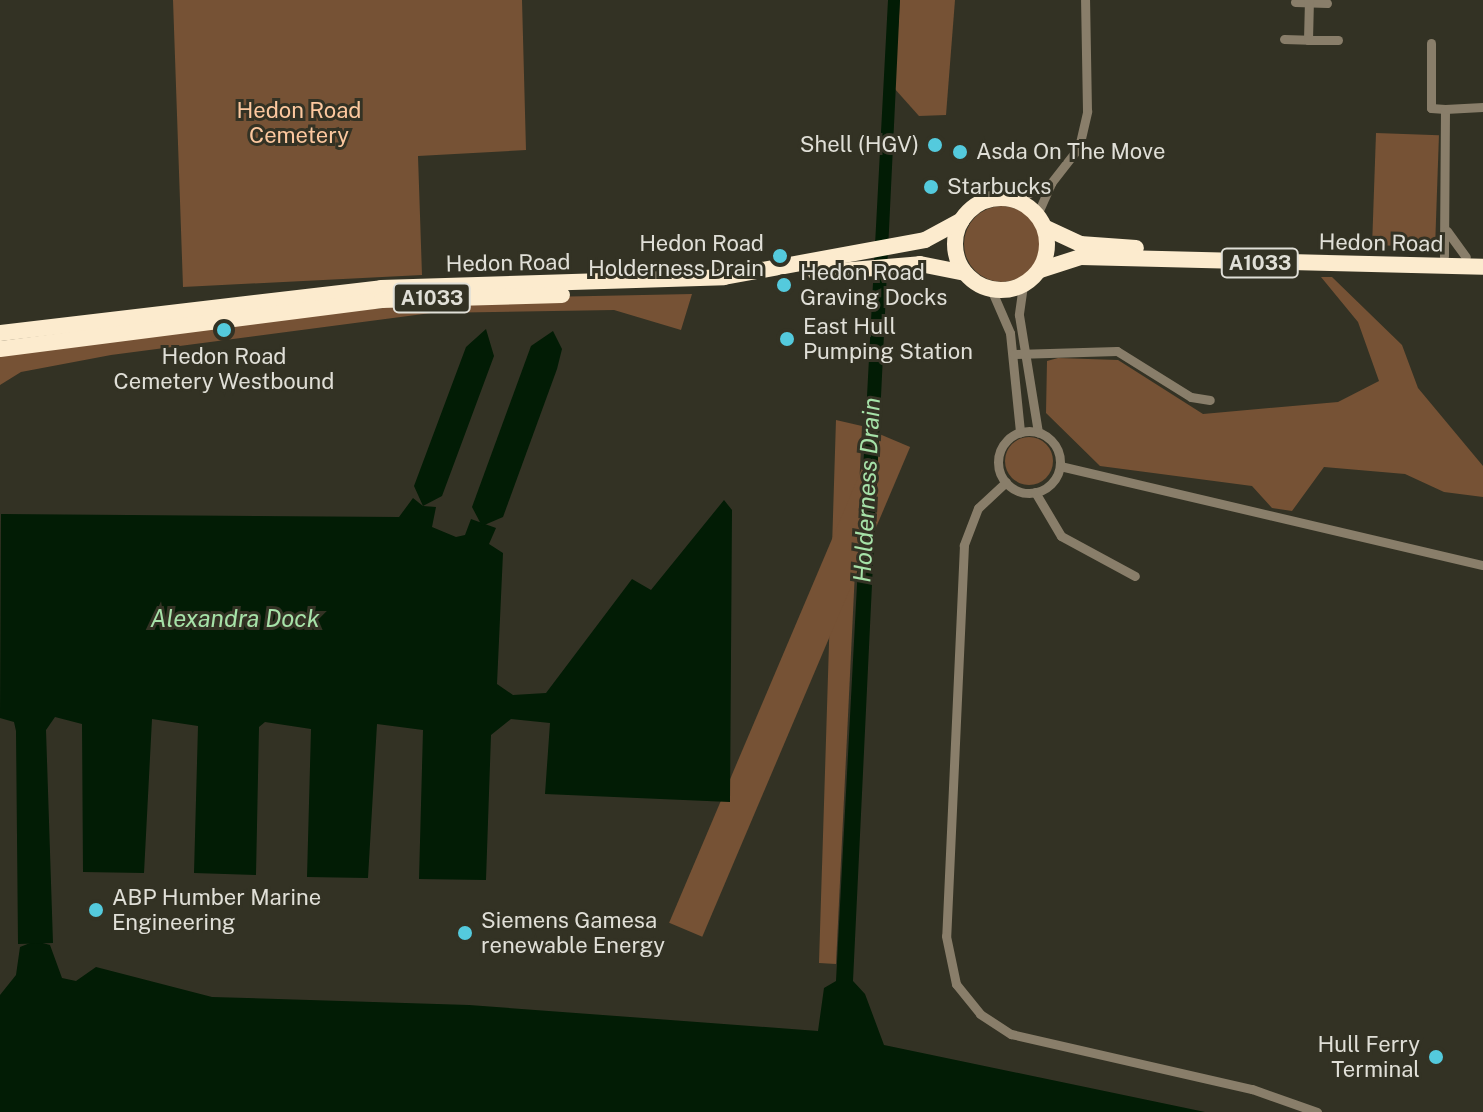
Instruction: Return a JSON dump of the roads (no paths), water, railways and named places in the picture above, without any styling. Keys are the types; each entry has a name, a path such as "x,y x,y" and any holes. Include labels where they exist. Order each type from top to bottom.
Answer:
{"highway":[{"name":"A1033","path":"962,220 985,201 1014,200 1041,222"},
{"name":"Hedon Road","path":"0,349 382,300 601,295 863,260 897,245 933,238 962,220"},
{"path":"962,220 955,247 965,273"},
{"name":"Hedon Road","path":"1041,222 1088,245 1474,257"},
{"path":"1040,270 1041,222"},
{"name":"Hedon Road","path":"1040,270 1081,257 1483,267"},
{"name":"Hedon Road","path":"0,333 381,288 724,277 863,260 965,273"},
{"name":"A1033","path":"1023,285 1040,270"},
{"name":"A1033","path":"965,273 991,289"},
{"path":"991,289 1023,285"}],"street":[{"path":"1041,222 1051,183 1079,147 1085,127 1085,0"},
{"path":"1308,40 1309,1"},
{"path":"1295,2 1327,3"},
{"path":"1284,39 1338,40"},
{"path":"1431,43 1431,108 1483,107"},
{"path":"1444,256 1445,109"},
{"path":"1014,200 1051,183"},
{"path":"1445,224 1474,257"},
{"path":"1020,432 1019,353 1023,285"},
{"path":"991,289 1019,353 1038,432"},
{"path":"1019,353 1124,353 1191,397 1210,400"},
{"path":"1006,482 999,453 1020,432 1038,432 1055,445 1060,466"},
{"path":"1035,492 1060,466"},
{"path":"1060,466 1483,565"},
{"path":"1006,482 1035,492 1061,536 1135,576"},
{"path":"1006,482 978,508 964,545 946,936 956,984 980,1014 1011,1034 1266,1092 1317,1112"}],"water":[{"name":"Holderness Drain","path":"888,0 900,0 853,981 865,994 884,1045 1205,1112 0,1112 0,995 16,975 20,947 35,941 50,945 62,978 76,981 96,967 212,997 469,1005 818,1031 824,988 836,981"},
{"path":"486,329 494,356 442,496 423,506 414,486 466,347"},
{"path":"553,331 562,349 557,369 503,517 482,526 472,507 531,346"},
{"name":"Alexandra Dock","path":"413,498 423,506 436,507 432,527 456,537 465,535 471,519 496,528 489,544 503,553 497,684 513,695 546,693 632,579 651,590 724,500 732,510 730,802 545,794 550,723 511,719 491,735 486,880 419,879 423,730 377,724 368,878 307,877 311,729 265,722 259,727 256,875 194,873 198,726 152,719 144,873 83,872 82,724 55,717 46,730 53,943 18,944 16,731 14,722 0,718 1,514 399,517"}],"place":[{"name":"Shell (HGV)","path":"935,145"},
{"name":"Asda On The Move","path":"960,152"},
{"name":"Starbucks","path":"931,187"},
{"name":"Hedon Road Holderness Drain","path":"780,256"},
{"name":"Hedon Road Graving Docks","path":"784,285"},
{"name":"Hedon Road Cemetery Westbound","path":"224,330"},
{"name":"East Hull Pumping Station","path":"787,339"},
{"name":"ABP Humber Marine Engineering","path":"96,910"},
{"name":"Siemens Gamesa renewable Energy","path":"465,933"},
{"name":"Hull Ferry Terminal","path":"1436,1057"}],"park label":[{"name":"Hedon Road Cemetery","path":"299,122"}]}
